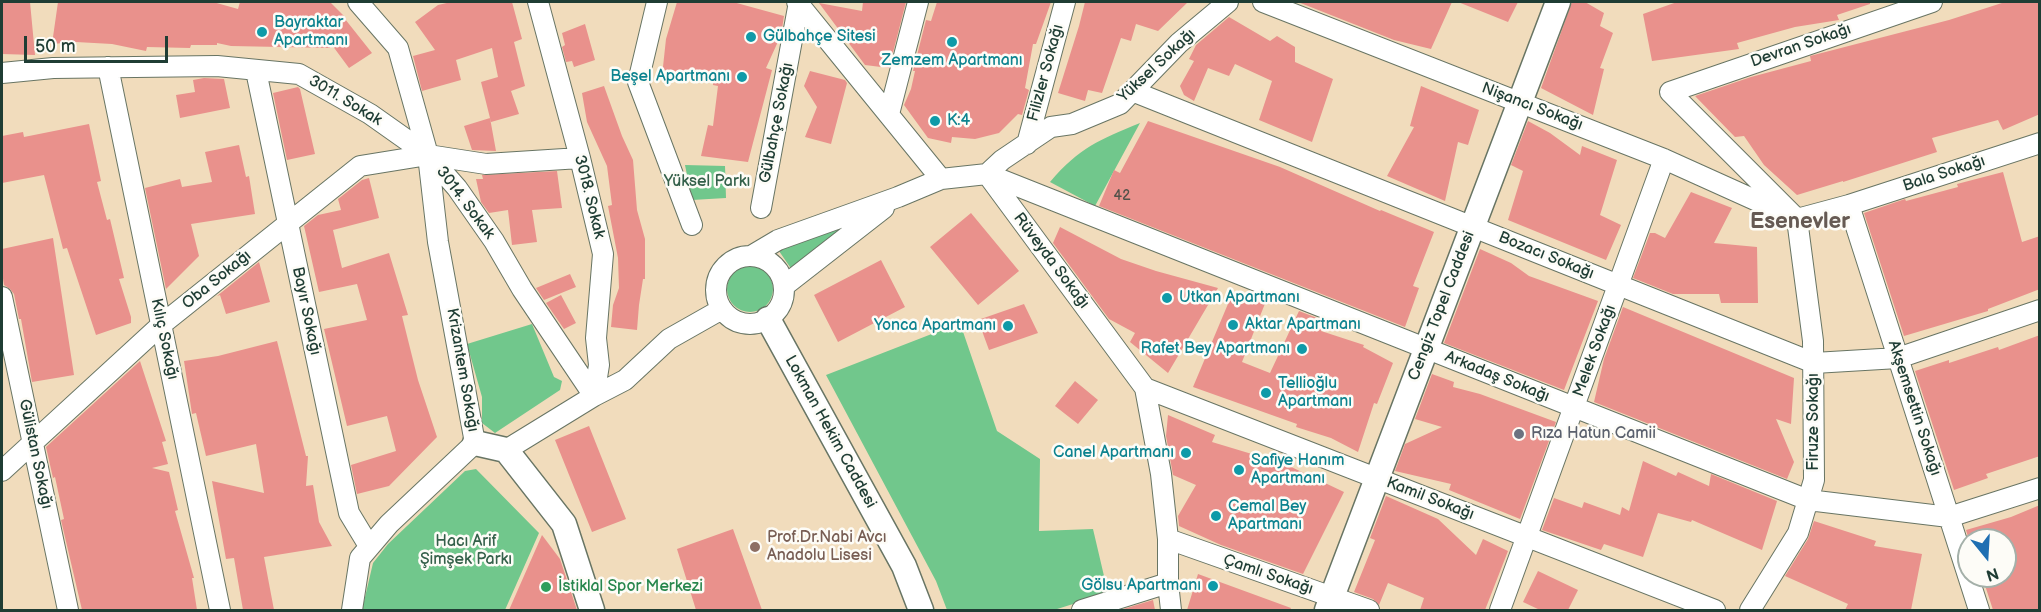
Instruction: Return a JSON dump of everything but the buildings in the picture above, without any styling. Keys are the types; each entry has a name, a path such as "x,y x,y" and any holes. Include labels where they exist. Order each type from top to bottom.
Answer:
{"street":[{"name":"3014. Sokak","path":"358,2 398,48 428,155 457,188 494,241 522,289 594,396"},
{"name":"3018. Sokak","path":"538,2 603,254 596,338 599,365 594,396"},
{"path":"657,2 638,82 692,225"},
{"path":"798,2 941,179"},
{"name":"Gülbahçe Sokağı","path":"761,208 798,2"},
{"path":"889,114 918,2"},
{"name":"Filizler Sokağı","path":"1027,144 1065,2"},
{"name":"Yüksel Sokağı","path":"987,174 1002,160 1051,127 1072,124 1120,104 1179,43 1228,2"},
{"name":"Nişancı Sokağı","path":"1263,2 1664,159 1797,219"},
{"name":"Cengiz Topel Caddesi","path":"1329,604 1558,2"},
{"name":"Devran Sokağı","path":"1797,219 1670,92 1932,2"},
{"name":"3011. Sokak","path":"2,73 53,68 217,66 299,74 370,114 428,155"},
{"name":"Kılıç Sokağı","path":"108,67 220,610"},
{"name":"Bayır Sokağı","path":"256,70 348,513 369,546"},
{"name":"Bozacı Sokağı","path":"1132,91 1814,363 1898,358 2040,310"},
{"name":"Bala Sokağı","path":"1849,205 2040,143"},
{"path":"428,155 486,164 580,158"},
{"name":"Oba Sokağı","path":"2,471 161,325 360,166 428,155"},
{"name":"Krizantem Sokağı","path":"352,610 360,558 389,524 475,443 438,242 428,155"},
{"name":"Melek Sokağı","path":"1500,610 1664,159"},
{"path":"751,256 769,262 782,277 784,286 781,305 768,319 749,324 731,318 722,309 716,294 719,275 732,261 751,256 778,240 941,179 987,174"},
{"name":"Arkadaş Sokağı","path":"987,174 1808,500 1949,517"},
{"name":"Rüveyda Sokağı","path":"987,174 1145,388 1161,474 1168,539 1168,582 1171,610"},
{"path":"784,286 898,197"},
{"path":"1797,219 1849,205"},
{"name":"Akşemsettin Sokağı","path":"1849,205 1979,610"},
{"name":"Firuze Sokağı","path":"1750,610 1798,533 1814,480 1814,341 1797,219"},
{"name":"Gülistan Sokağı","path":"2,297 68,610"},
{"path":"506,450 594,396 625,380 669,339 722,309"},
{"name":"Lokman Hekim Caddesi","path":"768,319 904,566 921,610"},
{"name":"Kamil Sokağı","path":"1145,388 1715,610"},
{"path":"475,443 506,450 564,524 592,610"},
{"path":"1949,517 2040,488"},
{"name":"Çamlı Sokağı","path":"1168,539 1329,604 1369,610"},
{"path":"1082,610 1168,582"}],"green space":[{"path":"1140,123 1095,206 1050,182 1081,152 1113,134"},
{"name":"Yüksel Parkı","path":"685,165 725,166 726,198 692,200"},
{"path":"857,219 792,270 779,251 788,244"},
{"path":"750,266 766,273 773,289 766,305 750,312 734,305 727,289 734,273"},
{"path":"960,323 997,431 1040,459 1039,531 1093,529 1108,593 1054,610 947,610 936,581 826,375"},
{"path":"532,324 554,377 562,381 560,390 495,433 482,423 482,397 467,344"},
{"name":"Hacı Arif Şimşek Parkı","path":"476,469 539,533 505,610 362,610 373,563 388,544 465,471"}],"place":[{"name":"Bayraktar Apartmanı","path":"262,32"},
{"name":"Gülbahçe Sitesi","path":"751,37"},
{"name":"Zemzem Apartmanı","path":"952,42"},
{"name":"Beşel Apartmanı","path":"742,77"},
{"name":"K:4","path":"935,121"},
{"name":"Utkan Apartmanı","path":"1167,298"},
{"name":"Aktar Apartmanı","path":"1233,325"},
{"name":"Yonca Apartmanı","path":"1008,326"},
{"name":"Rafet Bey Apartmanı","path":"1302,349"},
{"name":"Tellioğlu Apartmanı","path":"1266,393"},
{"name":"Rıza Hatun Camii","path":"1519,434"},
{"name":"Canel Apartmanı","path":"1186,453"},
{"name":"Safiye Hanım Apartmanı","path":"1239,470"},
{"name":"Cemal Bey Apartmanı","path":"1216,516"},
{"name":"Prof.Dr.Nabi Avcı Anadolu Lisesi","path":"755,547"},
{"name":"Gölsu Apartmanı","path":"1213,586"},
{"name":"İstiklal Spor Merkezi","path":"546,587"}],"district":[{"name":"Esenevler","path":"1800,222"}]}
